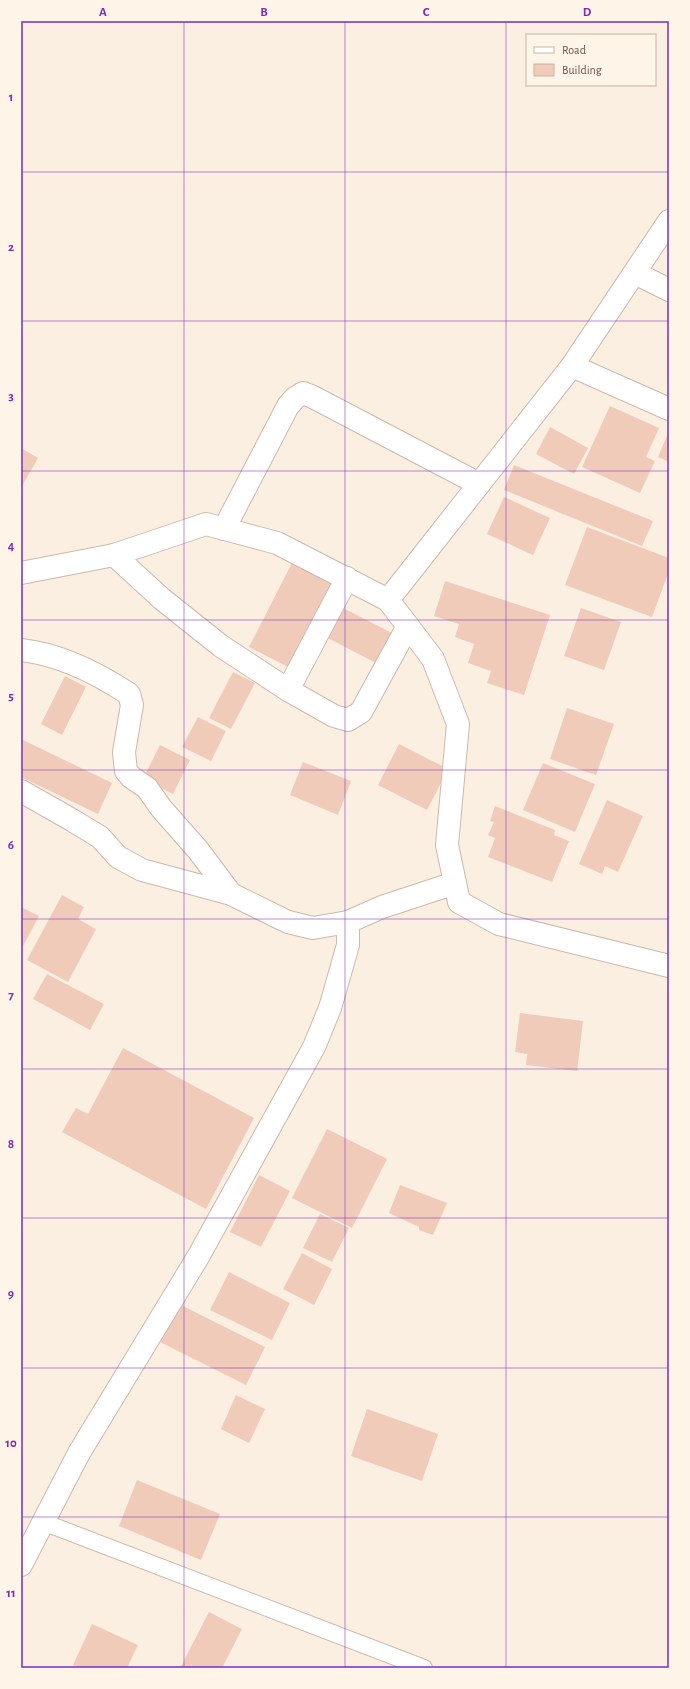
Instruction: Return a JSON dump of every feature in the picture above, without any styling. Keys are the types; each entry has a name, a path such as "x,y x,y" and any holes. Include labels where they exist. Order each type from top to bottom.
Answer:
{"street":[{"path":"388,600 572,366 669,221"},
{"path":"634,273 669,290"},
{"path":"572,366 669,409"},
{"path":"224,529 288,406 302,393 479,484"},
{"path":"21,573 114,555 206,524 277,543 388,600 433,659 458,724 447,845 459,902 499,924 669,966"},
{"path":"114,555 162,599 221,646 288,690 334,716 348,720 361,712 408,626"},
{"path":"288,690 347,578"},
{"path":"21,650 39,652 74,665 115,685 129,694 132,705 124,752 126,771 131,777 147,788 161,808 198,850 231,894"},
{"path":"21,791 100,837 118,857 142,870 231,894 288,922 313,928 348,922 382,907 455,883"},
{"path":"21,1565 79,1453 198,1257 314,1047 330,1008 348,945 348,922"}],"lane":[{"path":"43,1522 424,1668"}],"building":[{"path":"610,406 659,428 646,457 655,461 640,493 582,467"},
{"path":"550,427 588,448 574,474 536,454"},
{"path":"669,431 669,462 658,457"},
{"path":"21,448 38,458 21,488"},
{"path":"514,465 653,521 642,546 504,490"},
{"path":"504,497 550,518 533,555 487,534"},
{"path":"587,527 669,558 669,571 652,617 565,585"},
{"path":"296,555 341,578 294,670 249,647"},
{"path":"445,581 550,615 524,695 487,683 491,671 468,663 474,644 455,637 459,624 434,616"},
{"path":"339,606 394,634 378,664 324,636"},
{"path":"581,608 621,622 604,670 564,656"},
{"path":"233,672 255,683 231,729 209,718"},
{"path":"65,676 86,687 62,735 41,724"},
{"path":"567,708 614,724 596,775 550,759"},
{"path":"198,717 226,731 211,761 182,747"},
{"path":"21,739 112,783 98,814 21,777"},
{"path":"399,744 448,769 427,810 378,785"},
{"path":"160,745 190,760 173,794 143,779"},
{"path":"303,762 351,781 338,815 290,795"},
{"path":"543,763 595,784 575,832 523,810"},
{"path":"607,800 643,816 618,872 605,866 602,874 579,864"},
{"path":"495,806 555,830 554,835 569,841 552,882 488,857 495,838 488,835 494,822 490,821"},
{"path":"62,895 84,907 78,919 96,929 68,982 27,960"},
{"path":"21,907 39,916 21,950"},
{"path":"47,974 104,1004 90,1030 33,999"},
{"path":"520,1013 583,1021 577,1071 526,1065 527,1054 515,1052"},
{"path":"123,1048 254,1118 206,1209 62,1132 76,1108 88,1114"},
{"path":"327,1129 387,1159 352,1228 292,1198"},
{"path":"259,1175 290,1191 261,1247 230,1232"},
{"path":"400,1185 447,1203 433,1235 419,1230 419,1227 389,1213"},
{"path":"320,1214 349,1228 332,1262 303,1248"},
{"path":"302,1253 332,1269 314,1305 283,1289"},
{"path":"229,1272 290,1303 272,1340 210,1310"},
{"path":"177,1303 265,1347 246,1385 158,1341"},
{"path":"236,1395 265,1409 249,1443 221,1429"},
{"path":"367,1409 438,1434 422,1481 351,1456"},
{"path":"137,1480 220,1514 201,1560 119,1526"},
{"path":"209,1612 242,1629 222,1668 180,1668"},
{"path":"92,1624 138,1645 127,1668 79,1668 73,1665"}]}
